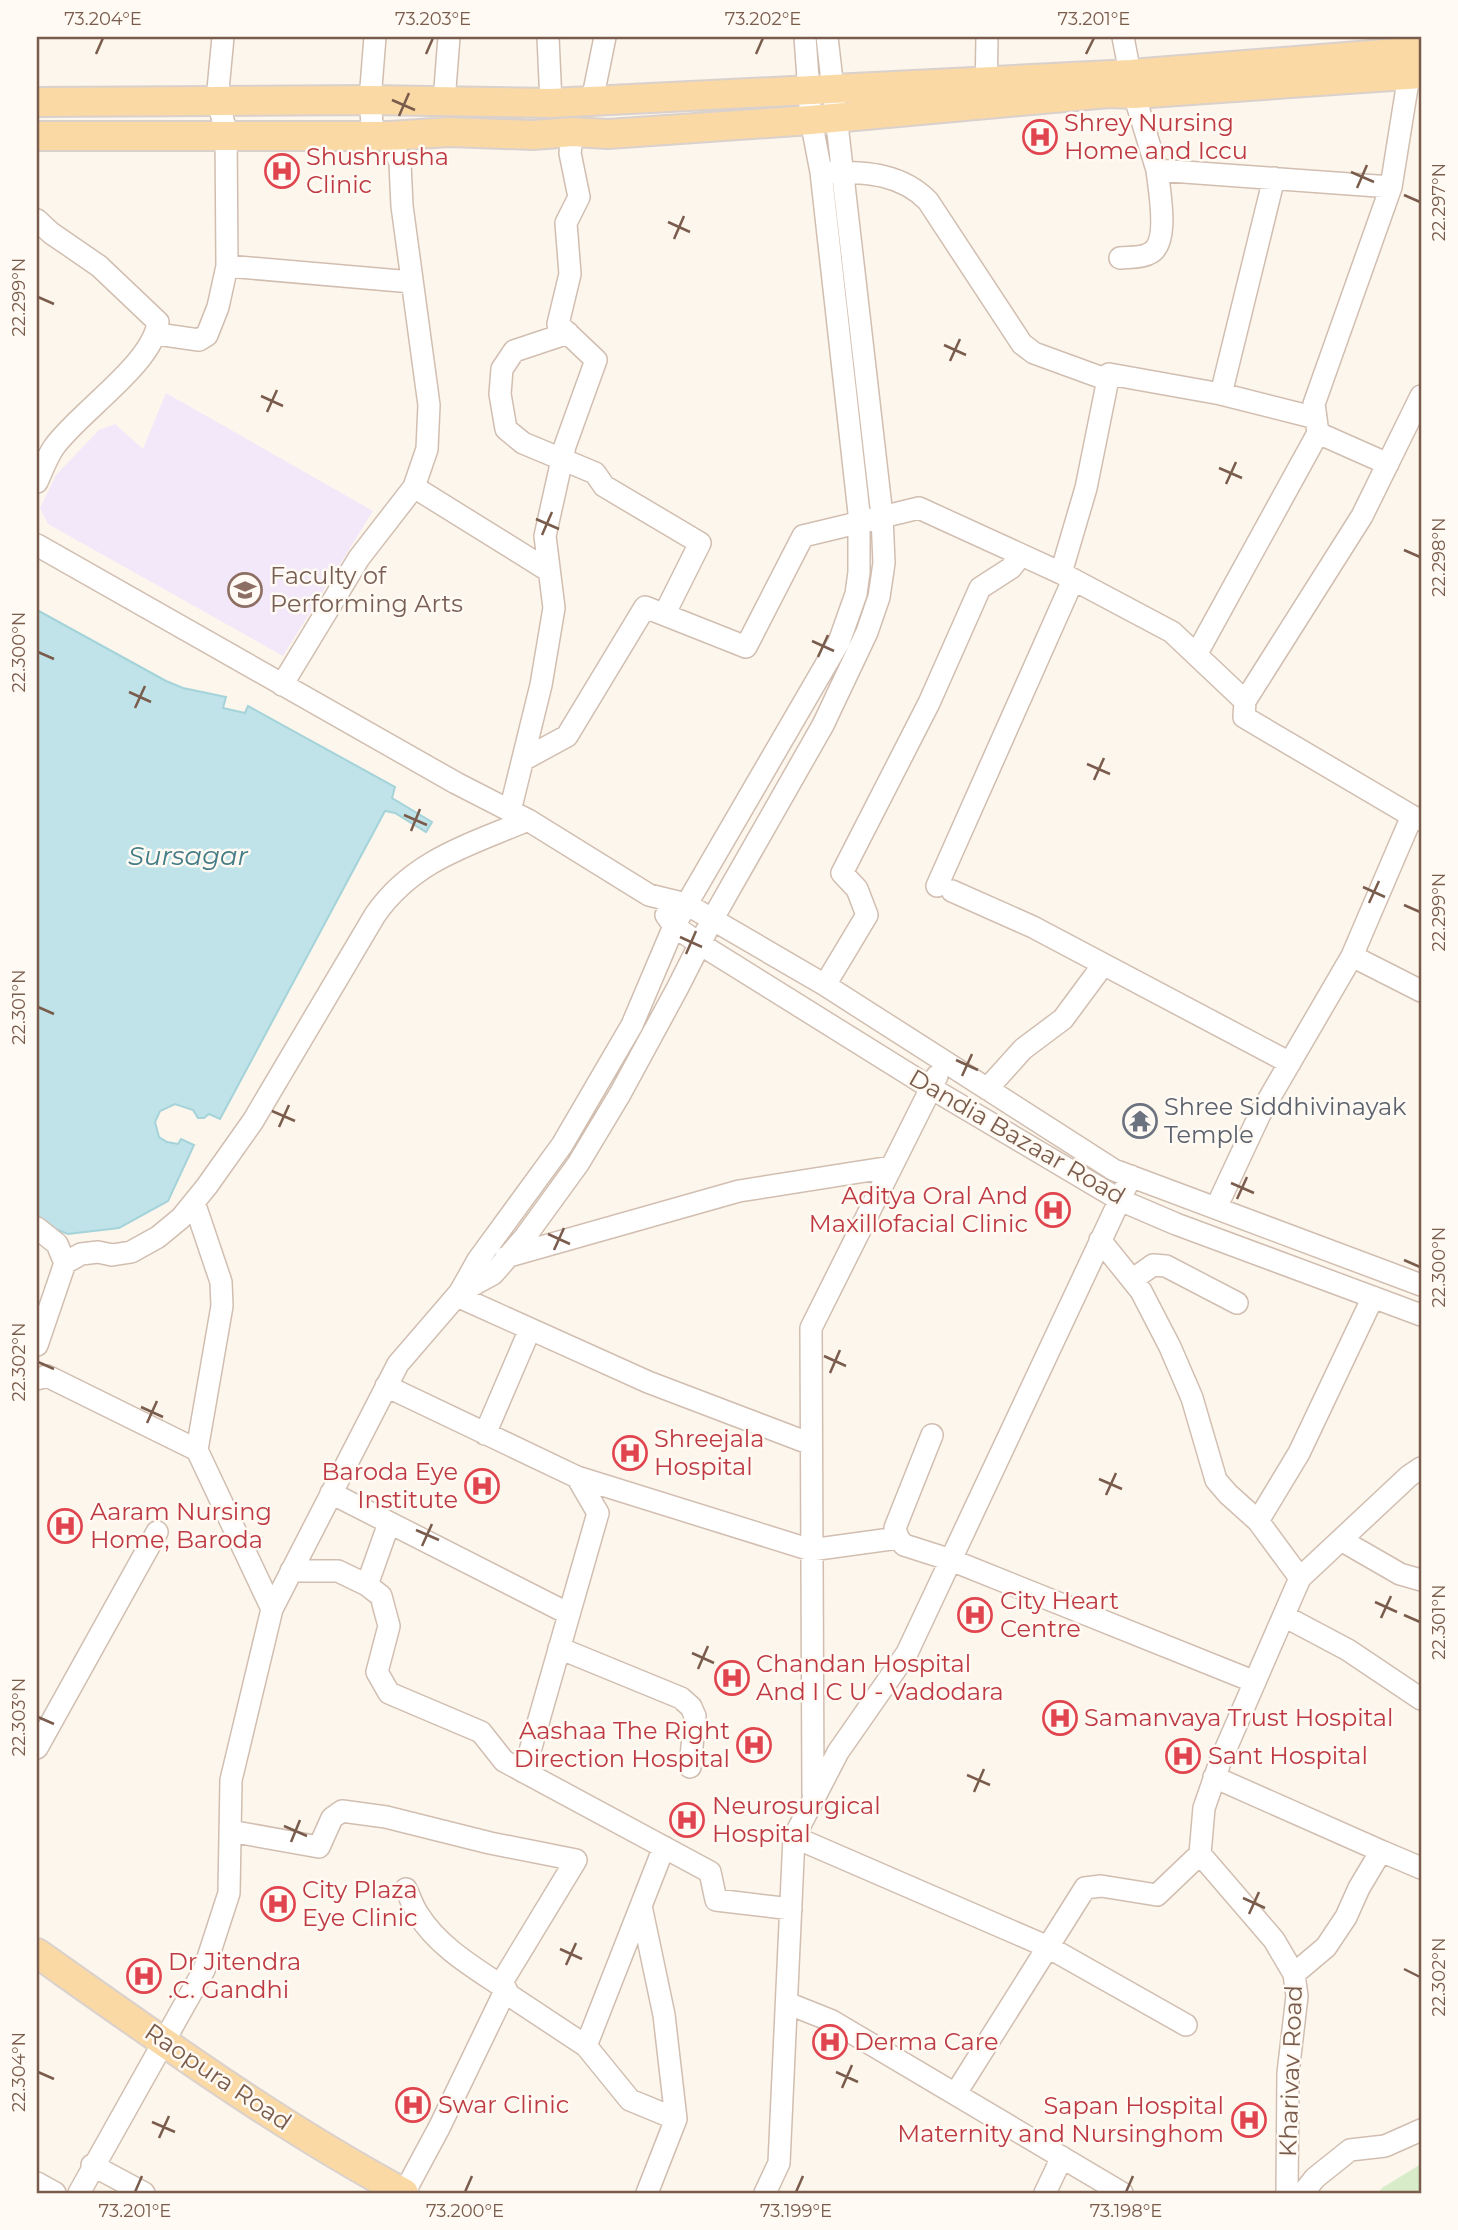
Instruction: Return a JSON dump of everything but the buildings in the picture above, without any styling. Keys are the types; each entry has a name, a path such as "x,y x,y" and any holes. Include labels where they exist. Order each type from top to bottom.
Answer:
{"main road":[{"path":"37,102 370,100 544,103 820,90 1108,93 1133,84 1415,63"},
{"path":"37,136 584,133 823,119 986,93"},
{"path":"584,133 592,101"},
{"path":"533,135 544,103"},
{"name":"Raopura Road","path":"37,1954 164,2042 348,2163 397,2192"}],"street":[{"path":"157,334 199,340 207,335 218,307 227,265 226,130 216,100 223,37"},
{"path":"282,685 359,558 414,487 427,449 429,405 402,206 400,163 382,136 370,100 375,37"},
{"path":"444,101 449,37"},
{"path":"544,103 548,37"},
{"path":"592,101 604,37"},
{"path":"79,2193 92,2165 204,1970 229,1893 231,1780 272,1609 398,1364 459,1294 493,1274 499,1251 632,1025 686,904 839,642 856,594 859,521 821,172 823,119 820,90 805,37"},
{"path":"820,90 827,37"},
{"path":"986,93 987,37"},
{"path":"1120,258 1148,254 1159,247 1162,235 1157,170 1123,37"},
{"path":"1196,655 1317,425 1314,404 1391,187 1415,63"},
{"path":"499,1251 525,1237 578,1164 620,1094 712,920 823,725 867,632 878,597 884,563 882,516 843,172 823,119"},
{"path":"519,815 523,760 541,685 554,608 545,536 562,458 596,360 558,324 570,274 566,223 579,197 570,153 584,133"},
{"path":"1157,170 1391,187"},
{"path":"821,172 889,177 904,181 918,191 928,201 1022,344 1034,353 1108,380"},
{"path":"1221,394 1275,178"},
{"path":"37,220 99,266 158,322 157,334 138,361 54,448 37,482"},
{"path":"227,265 412,282"},
{"path":"568,333 514,351 502,369 500,394 506,429 523,443 595,473 604,486 700,543 665,613"},
{"path":"1290,1063 1033,927 945,888 1067,576 1109,374 1221,394 1317,425 1388,464"},
{"path":"1216,1208 1260,1114 1352,956 1416,818 1244,716 1245,701 1362,516 1421,396"},
{"path":"414,487 549,570"},
{"path":"523,760 567,736 645,607 746,647 803,536 919,508 1067,576 1172,632 1245,701"},
{"path":"37,545 456,783 519,815 649,895"},
{"path":"825,985 867,915 858,890 842,873 929,703 980,588 1011,568 1021,555"},
{"path":"65,1263 81,1254 98,1252 111,1255 131,1252 165,1231 194,1202 253,1121 384,901 405,879 427,864 519,815"},
{"name":"Dandia Bazaar Road","path":"649,895 686,904 825,985 1114,1170 1421,1286"},
{"name":"Dandia Bazaar Road","path":"649,895 674,926 700,944 931,1088 1120,1200 1176,1224 1421,1315"},
{"path":"1352,956 1421,991"},
{"path":"987,1089 1023,1049 1063,1018 1103,965"},
{"path":"813,1800 811,1328 944,1062"},
{"path":"499,1251 739,1191 891,1167"},
{"path":"765,2193 779,2163 794,1837 838,1752 907,1653 1130,1176"},
{"path":"194,1202 221,1282 222,1306 197,1450 272,1609"},
{"path":"37,1228 57,1244 65,1263 37,1345"},
{"path":"1100,1240 1141,1291 1170,1347 1192,1398 1216,1480 1227,1494 1258,1521 1300,1578"},
{"path":"1132,1280 1153,1265 1166,1266 1237,1304"},
{"path":"459,1294 648,1382 811,1444"},
{"path":"1258,1521 1298,1453 1373,1297"},
{"path":"485,1433 530,1329"},
{"path":"37,1398 42,1377 197,1450"},
{"path":"386,1386 577,1477 811,1550 898,1538"},
{"path":"932,1435 895,1528 904,1545 951,1560 1255,1682"},
{"path":"956,2093 1085,1888 1101,1886 1157,1895 1200,1854 1204,1808 1214,1777 1300,1578 1421,1468"},
{"path":"524,1772 598,1513 577,1477"},
{"path":"331,1493 569,1614"},
{"path":"366,1585 389,1522"},
{"path":"37,1748 157,1532"},
{"path":"1341,1541 1400,1574 1421,1580"},
{"path":"291,1571 338,1571 382,1596 389,1626 377,1672 389,1693 481,1732 504,1761 710,1872 716,1900 791,1909"},
{"path":"1284,1616 1348,1650 1421,1699"},
{"path":"559,1648 681,1698 691,1707 695,1716 690,1767"},
{"path":"1214,1777 1421,1868"},
{"path":"230,1831 319,1847 332,1818 342,1811 386,1817 489,1843 576,1860 502,1982 509,1995 586,2046 630,2100 676,2119"},
{"path":"794,1837 1048,1947 1186,2025"},
{"path":"586,2046 664,1847"},
{"path":"1294,1974 1326,1947 1346,1917 1359,1888 1381,1851"},
{"name":"Kharivav Road","path":"1200,1854 1275,1940 1294,1974 1297,1996 1288,2073 1287,2193"},
{"path":"407,1889 418,1915 437,1937 506,1989"},
{"path":"641,1906 664,2015 676,2119 647,2193"},
{"path":"397,2192 439,2128 506,1989"},
{"path":"787,2003 832,2021 1122,2193"},
{"path":"1303,2193 1315,2178 1350,2150 1385,2146 1421,2130"},
{"path":"1045,2193 1062,2157"},
{"path":"92,2165 144,2193"},
{"path":"37,2183 55,2193"}],"shaded area":[{"name":"Faculty of Performing Arts","path":"166,393 373,511 283,656 48,524 40,508 56,475 99,430 115,424 143,449"}],"green space":[{"path":"1421,2164 1421,2193 1378,2193 1382,2188"}],"water":[{"name":"Sursagar","path":"37,610 166,681 183,688 226,697 223,708 245,713 248,706 395,787 392,798 432,822 426,832 395,813 385,811 220,1119 209,1114 198,1118 193,1110 175,1104 160,1111 155,1122 159,1137 167,1142 178,1144 181,1139 194,1145 168,1201 119,1228 68,1234 37,1222"}],"place":[{"name":"Shrey Nursing Home and Iccu","path":"1040,137"},
{"name":"Shushrusha Clinic","path":"282,171"},
{"name":"Faculty of Performing Arts","path":"245,590"},
{"name":"Shree Siddhivinayak Temple","path":"1140,1121"},
{"name":"Aditya Oral And Maxillofacial Clinic","path":"1053,1210"},
{"name":"Shreejala Hospital","path":"630,1453"},
{"name":"Baroda Eye Institute","path":"482,1486"},
{"name":"Aaram Nursing Home, Baroda","path":"65,1526"},
{"name":"City Heart Centre","path":"975,1615"},
{"name":"Chandan Hospital And I C U - Vadodara","path":"732,1678"},
{"name":"Samanvaya Trust Hospital","path":"1060,1718"},
{"name":"Aashaa The Right Direction Hospital","path":"754,1745"},
{"name":"Sant Hospital","path":"1183,1756"},
{"name":"Neurosurgical Hospital","path":"687,1820"},
{"name":"City Plaza Eye Clinic","path":"278,1904"},
{"name":"Dr Jitendra .C. Gandhi","path":"144,1976"},
{"name":"Derma Care","path":"830,2042"},
{"name":"Swar Clinic","path":"413,2105"},
{"name":"Sapan Hospital Maternity and Nursinghom","path":"1249,2120"}]}
